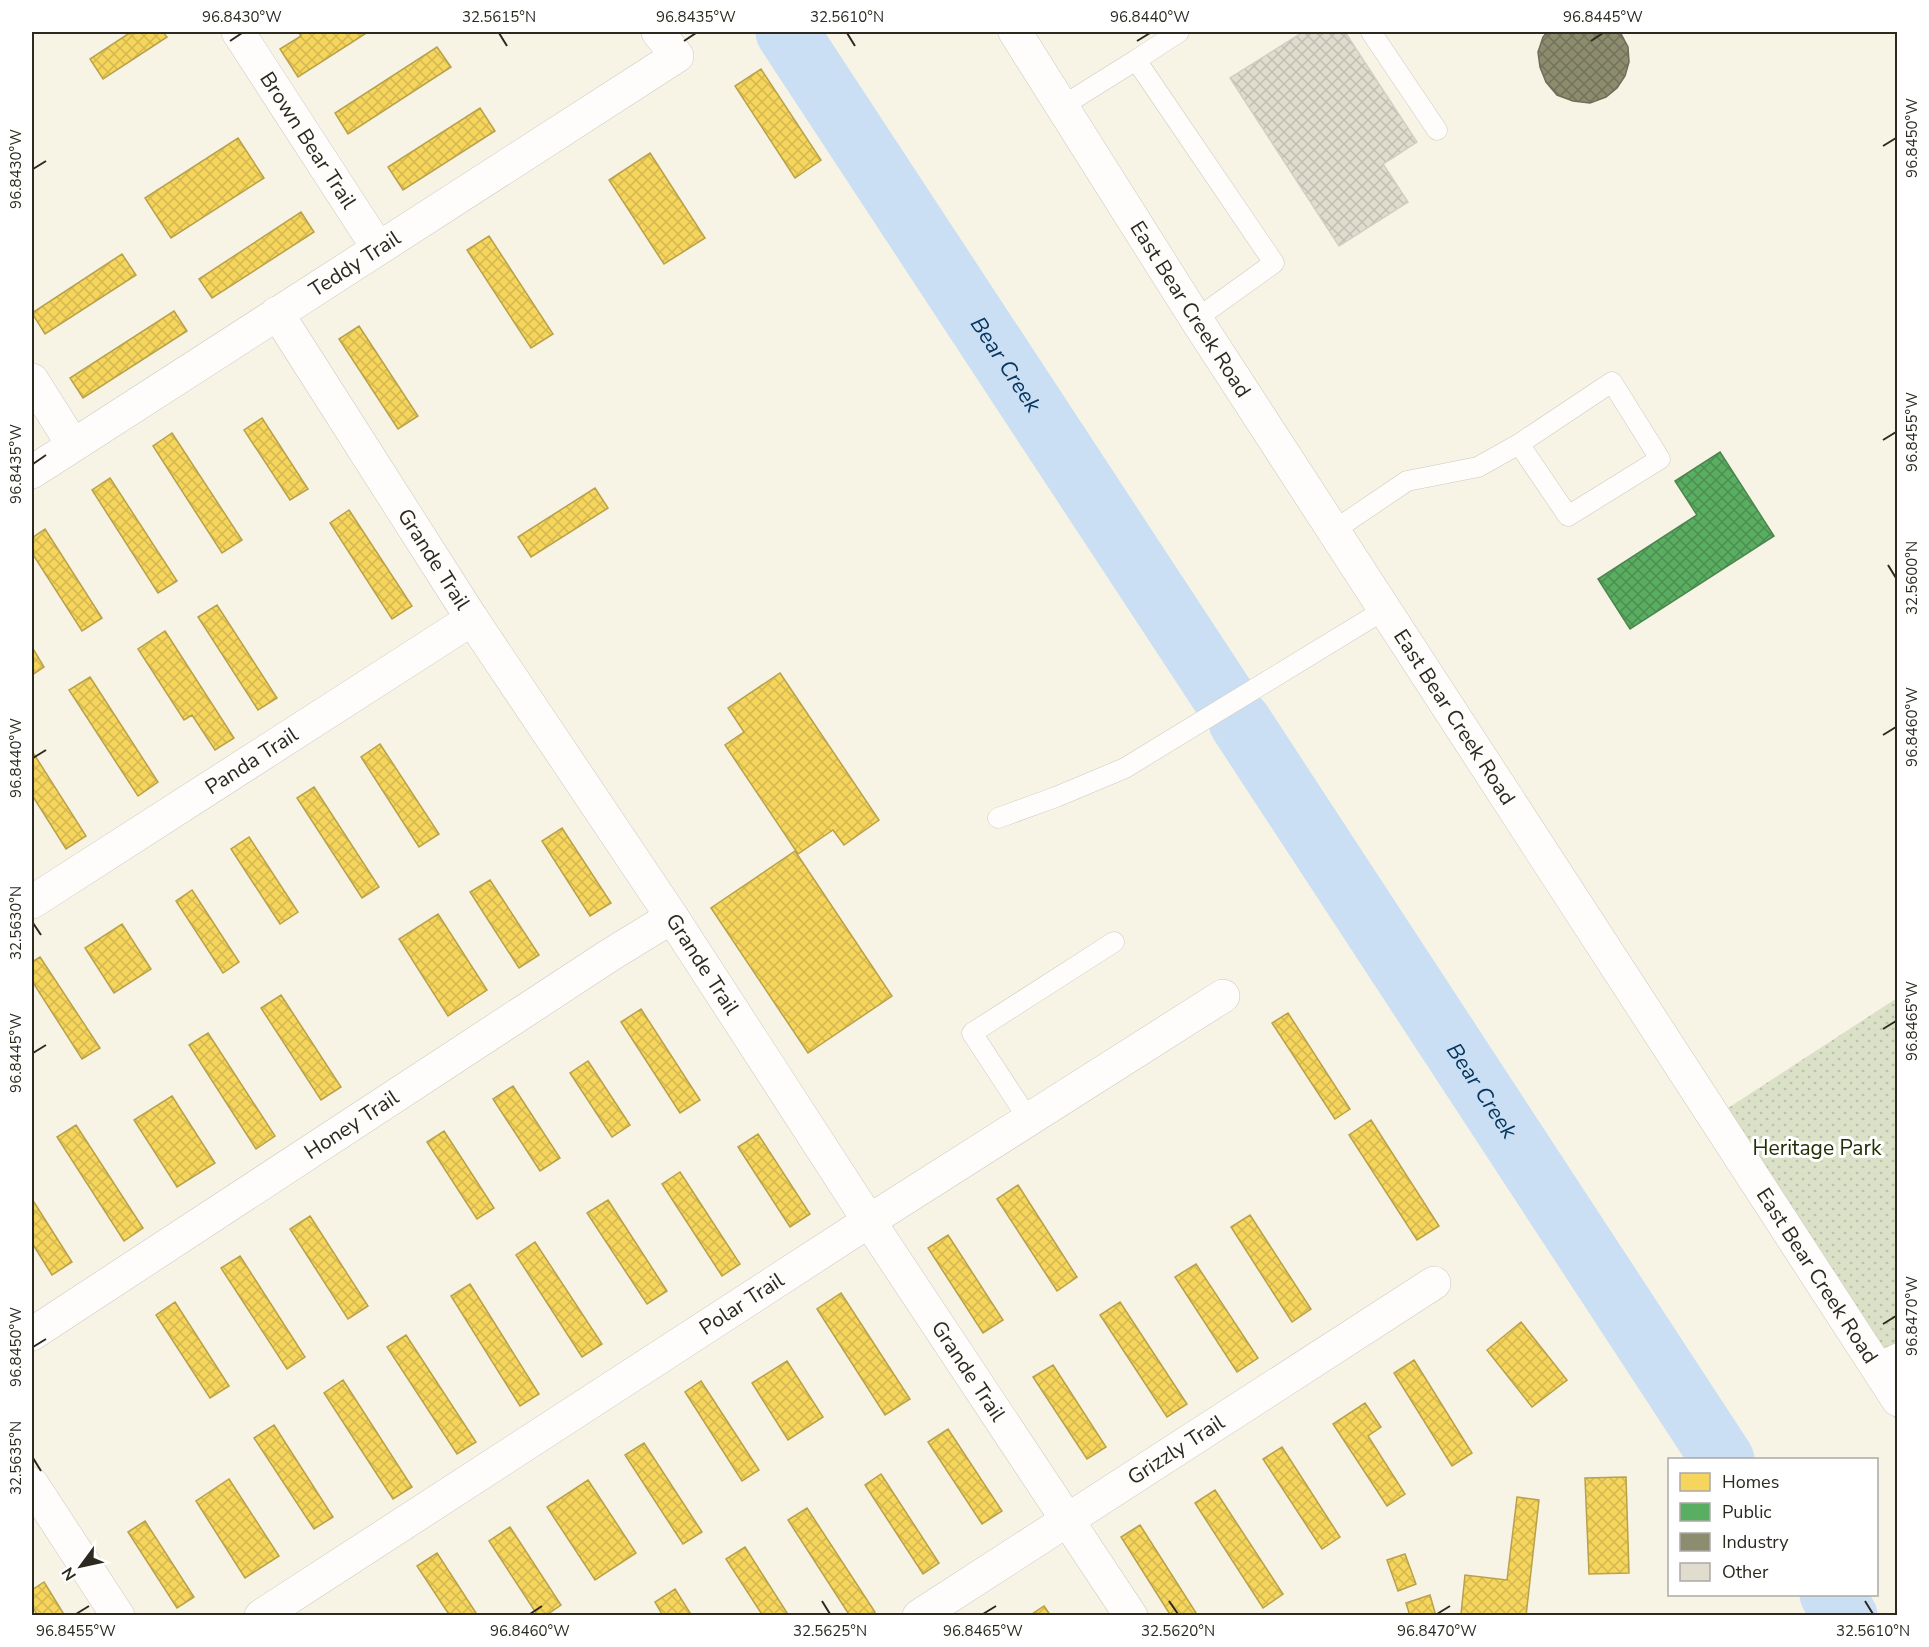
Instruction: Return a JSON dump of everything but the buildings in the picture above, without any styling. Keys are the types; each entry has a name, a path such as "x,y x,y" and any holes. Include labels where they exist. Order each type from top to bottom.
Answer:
{"street":[{"name":"Brown Bear Trail","path":"237,32 378,248"},
{"name":"East Bear Creek Road","path":"1015,32 1064,105 1196,319 1384,610 1886,1359 1898,1400"},
{"name":"Teddy Trail","path":"32,472 378,248 668,44"},
{"name":"Grande Trail","path":"277,313 472,619 672,917 869,1221 1131,1616"},
{"path":"32,380 73,445"},
{"name":"Panda Trail","path":"32,902 472,619"},
{"name":"Honey Trail","path":"32,1334 610,955 672,917"},
{"name":"Polar Trail","path":"261,1616 869,1221 1223,996"},
{"name":"Grizzly Trail","path":"919,1616 1434,1283"},
{"path":"32,1484 118,1616"}],"lane":[{"path":"1064,105 1179,32"},
{"path":"1371,32 1437,130"},
{"path":"1136,60 1274,263 1196,319"},
{"path":"1333,531 1407,481 1478,467 1519,444 1612,382 1660,459 1568,516 1519,444"},
{"path":"998,818 1125,768 1384,610"},
{"path":"1029,1120 972,1033 1114,942"}],"green space":[{"name":"Heritage Park","path":"1897,998 1897,1422 1705,1123"}],"waterway":[{"name":"Bear Creek","path":"787,32 1223,696"},
{"name":"Bear Creek","path":"1240,722 1722,1458"},
{"name":"Bear Creek","path":"1832,1596 1846,1616"}]}
